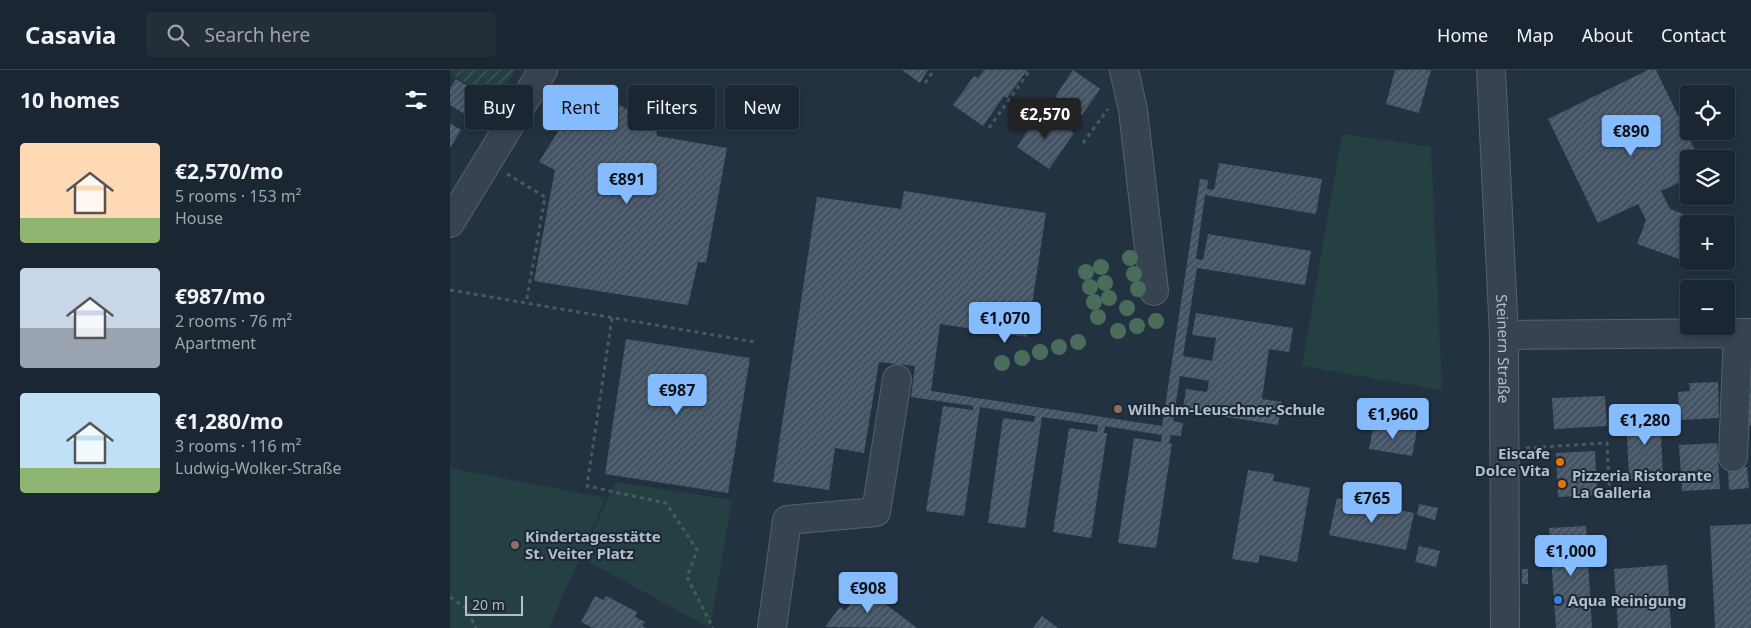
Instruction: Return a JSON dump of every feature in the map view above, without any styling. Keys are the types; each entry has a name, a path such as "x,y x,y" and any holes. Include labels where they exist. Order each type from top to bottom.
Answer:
{"street":[{"path":"450,223 543,70"},
{"name":"Steinern Straße","path":"1491,70 1504,335 1505,628"},
{"path":"1126,76 1154,292"},
{"path":"1504,335 1745,333 1733,457"},
{"path":"772,628 787,520 876,512 897,379"}],"path":[{"path":"925,83 934,70"},
{"path":"989,128 1030,70"},
{"path":"1083,143 1126,76"},
{"path":"487,162 545,197 526,303"},
{"path":"450,290 755,342"},
{"path":"612,318 587,486 666,503 697,550 687,577 713,628"},
{"path":"1505,449 1607,443 1610,500"},
{"path":"450,597 466,608 476,628"}],"green space":[{"path":"450,70 515,70 506,85 468,85 450,73"},
{"path":"1342,134 1431,147 1442,390 1302,366"},
{"path":"450,468 605,498 582,554 616,482 732,500 710,628 580,557 549,628 450,628"}],"building":[{"path":"902,70 928,70 920,83"},
{"path":"984,70 1027,70 1007,98 1004,96 983,126 953,105 974,76 978,78"},
{"path":"1073,70 1100,89 1082,115 1055,97"},
{"path":"1395,70 1431,70 1419,113 1386,104"},
{"path":"1648,70 1656,70 1680,120 1680,140 1690,140 1695,150 1680,150 1680,182 1661,191 1670,209 1686,215 1680,215 1679,259 1637,244 1646,220 1638,204 1598,223 1548,119"},
{"path":"456,79 466,85 465,114 450,105 450,88"},
{"path":"618,104 628,110 628,130 656,130 657,136 727,148 706,263 698,262 688,305 534,281 555,170 539,162 559,130 618,130"},
{"path":"1041,110 1074,133 1049,169 1017,147"},
{"path":"450,123 461,130 450,148"},
{"path":"1219,163 1322,179 1316,214 1205,195 1196,259 1203,260 1208,234 1311,251 1305,285 1197,268 1183,356 1212,361 1216,338 1192,335 1196,313 1293,328 1289,352 1269,349 1262,399 1282,402 1278,425 1183,410 1186,389 1207,392 1209,381 1180,376 1173,421 1183,423 1181,436 1171,435 1169,443 1172,444 1156,548 1118,543 1134,438 1161,442 1162,435 1105,426 1104,433 1107,433 1091,538 1053,532 1069,428 1097,432 1098,425 1042,417 1025,528 988,523 1003,418 1034,422 1035,416 980,407 964,516 926,511 943,406 973,410 973,406 911,397 915,366 879,362 864,453 835,448 829,490 773,482 817,197 901,209 904,191 1046,213 1027,337 940,324 931,391 1162,426 1200,179 1208,180 1207,189 1214,190"},
{"path":"626,339 750,358 728,493 605,474"},
{"path":"1718,382 1719,418 1680,420 1678,392 1690,391 1689,383"},
{"path":"1746,393 1751,393 1751,426 1748,426"},
{"path":"1605,396 1607,426 1554,429 1552,398"},
{"path":"1660,413 1663,478 1629,479 1626,415"},
{"path":"1374,423 1417,430 1412,456 1369,449"},
{"path":"1717,443 1720,489 1682,491 1679,445"},
{"path":"1595,451 1597,495 1558,497 1556,453"},
{"path":"1747,467 1749,488 1729,490 1728,468"},
{"path":"1248,470 1274,474 1273,481 1310,488 1297,562 1260,555 1258,563 1232,559"},
{"path":"1337,498 1414,513 1406,550 1329,535"},
{"path":"1419,504 1438,508 1435,520 1417,515"},
{"path":"1751,524 1751,628 1715,628 1710,526"},
{"path":"1586,526 1592,628 1556,628 1549,528"},
{"path":"1419,546 1440,551 1436,567 1415,562"},
{"path":"1667,565 1671,628 1618,628 1614,569"},
{"path":"1522,569 1528,569 1528,584 1522,584"},
{"path":"863,587 917,628 825,627 840,607 845,611"},
{"path":"595,596 604,600 606,596 637,612 635,617 645,622 642,626 646,628 593,628 581,622"},
{"path":"1042,616 1058,628 1033,628"}],"place":[{"name":"Wilhelm-Leuschner-Schule","path":"1118,409"},
{"name":"Eiscafe Dolce Vita","path":"1560,462"},
{"name":"Pizzeria Ristorante La Galleria","path":"1562,484"},
{"name":"Kindertagesstätte St. Veiter Platz","path":"515,545"},
{"name":"Aqua Reinigung","path":"1558,600"}]}
